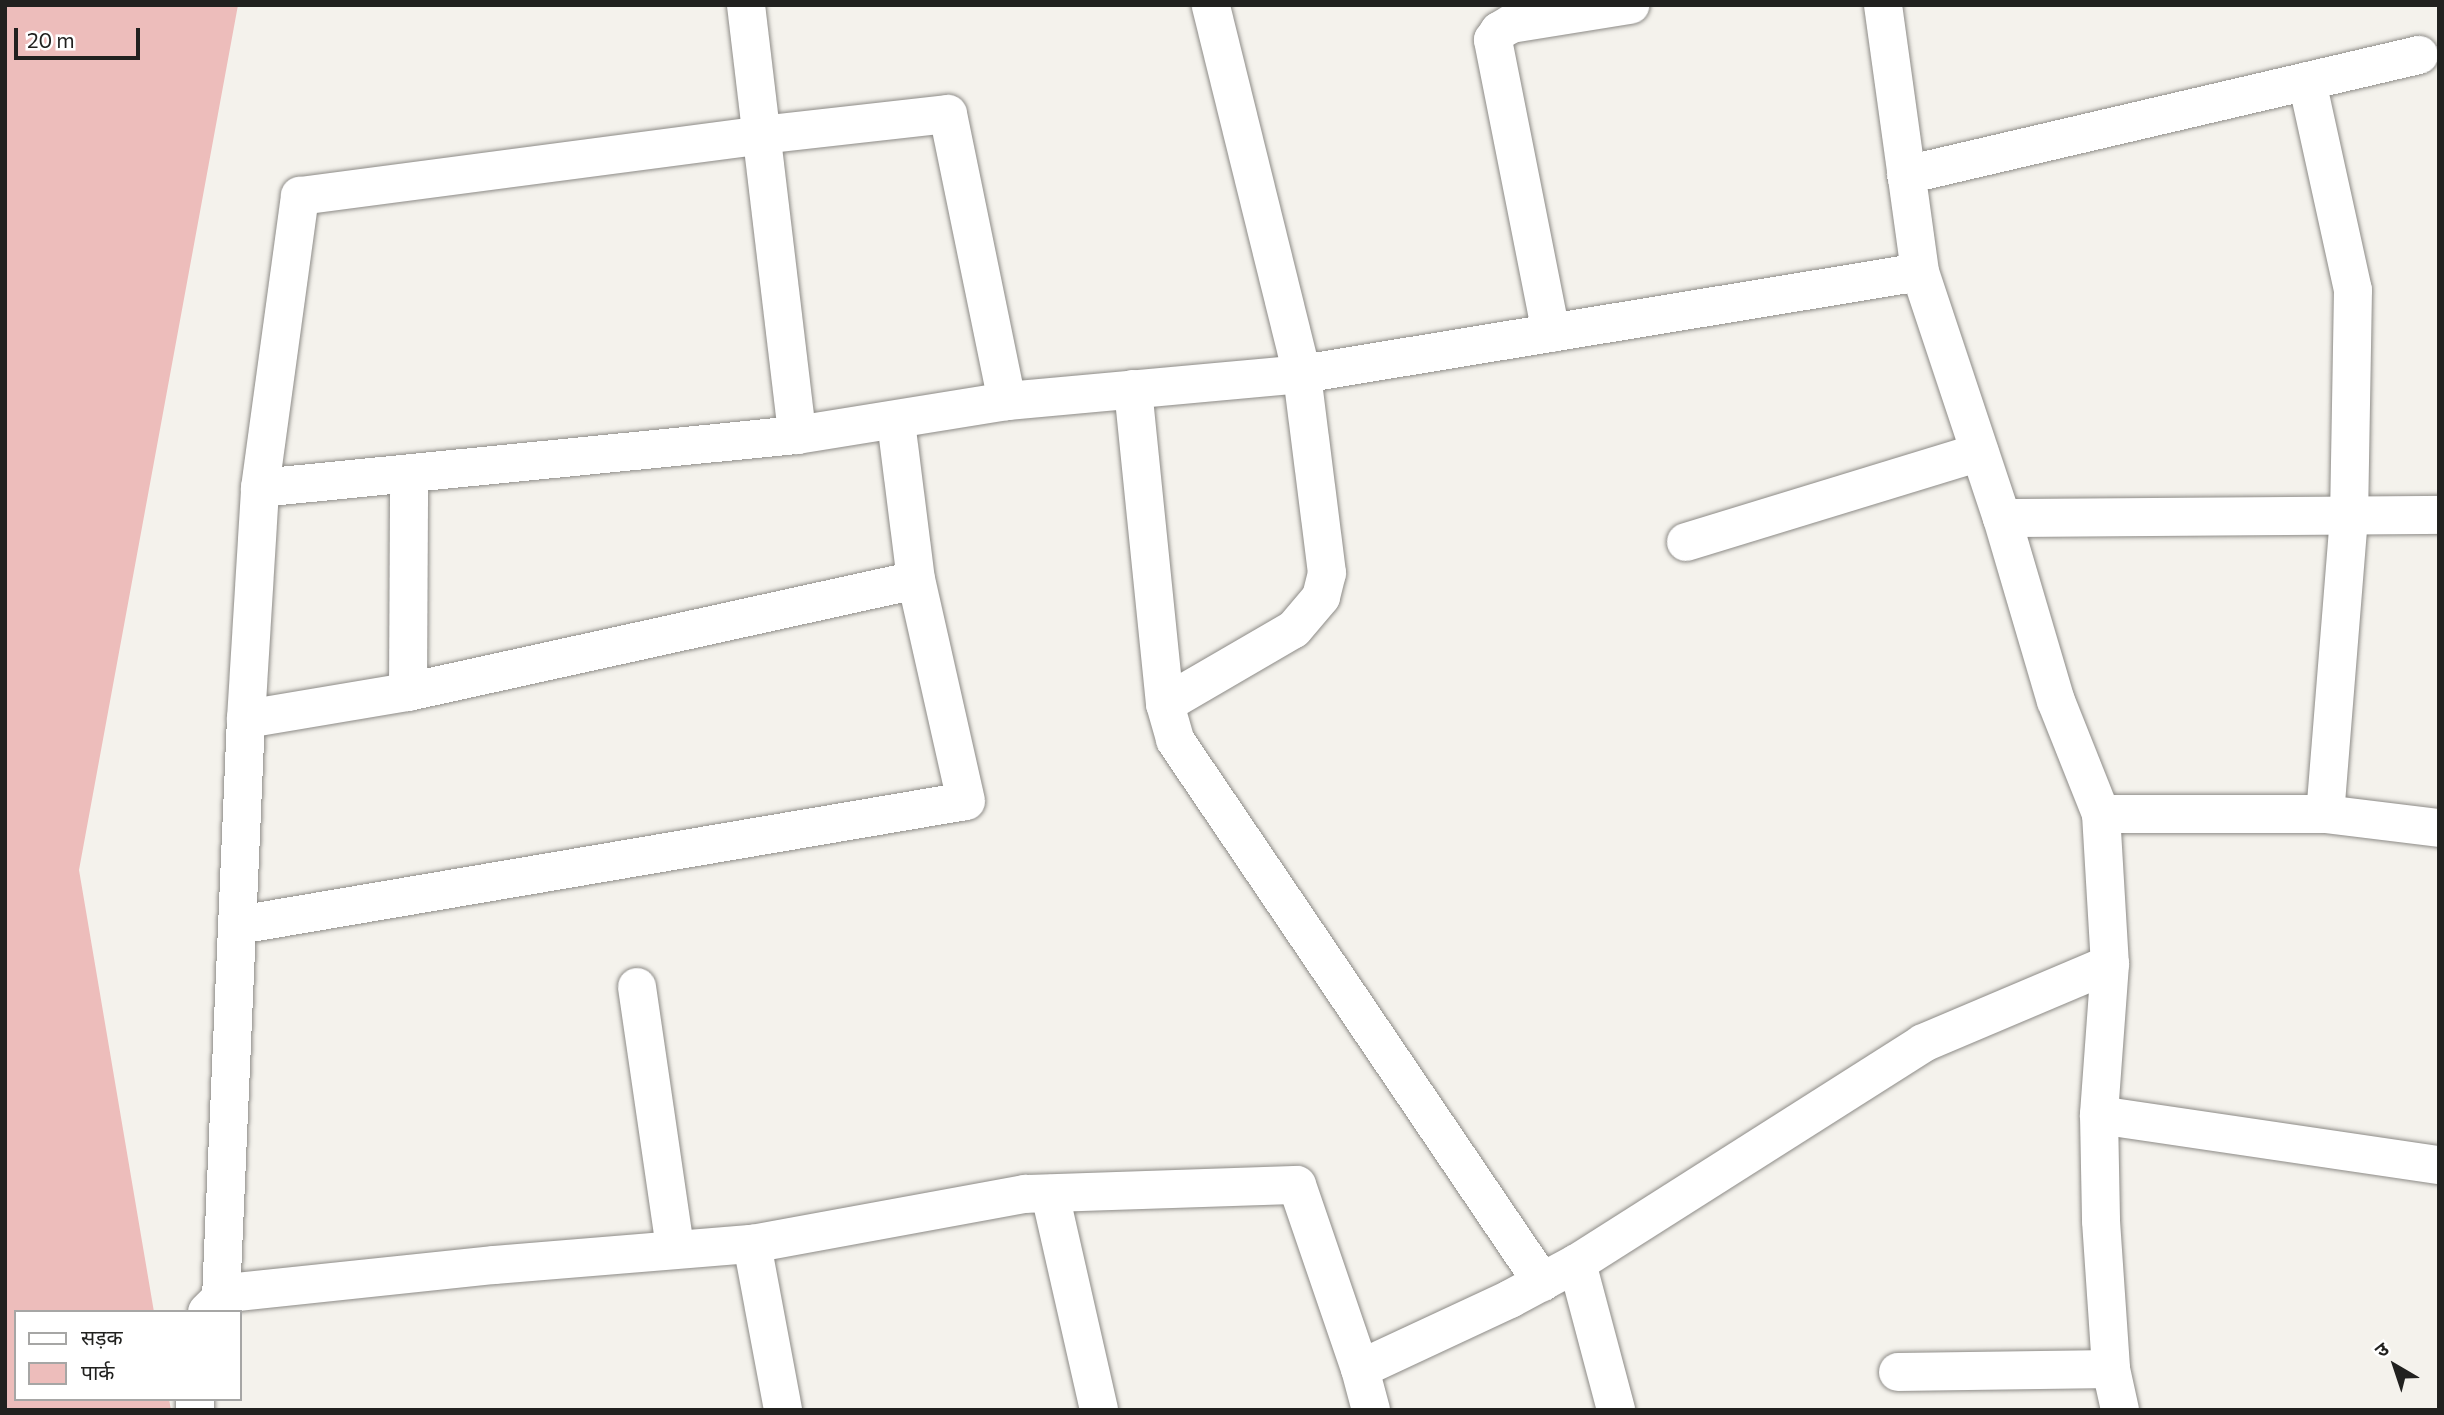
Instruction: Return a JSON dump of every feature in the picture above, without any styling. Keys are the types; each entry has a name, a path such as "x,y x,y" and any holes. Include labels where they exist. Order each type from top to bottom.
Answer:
{"street":[{"path":"746,5 797,435"},
{"path":"1165,704 1294,629 1321,597 1327,573 1302,374 1211,5"},
{"path":"1551,333 1493,40 1499,31 1511,24 1630,5"},
{"path":"1883,5 1920,272 2002,519 2056,701 2101,814 2110,964 2099,1115 2101,1220 2111,1369 2120,1410"},
{"path":"1906,175 2419,55"},
{"path":"2307,81 2353,290 2349,517 2325,814"},
{"path":"214,1305 239,925 246,719 260,488 300,196 761,135 948,114 1007,401"},
{"path":"260,488 797,435 1007,401 1302,374 1920,272"},
{"path":"1133,389 1165,704 1175,740 1542,1282"},
{"path":"239,925 966,801 916,580 896,421"},
{"path":"1686,542 1980,452"},
{"path":"408,692 409,475"},
{"path":"2002,519 2439,515"},
{"path":"246,719 408,692 916,580"},
{"path":"2101,814 2325,814 2439,828"},
{"path":"1360,1369 1577,1263 1923,1043 2110,964"},
{"path":"637,987 676,1249"},
{"path":"2099,1115 2439,1165"},
{"path":"214,1305 237,1292 752,1244 1025,1194 1297,1185 1360,1369 1371,1410"},
{"path":"1050,1194 1099,1410"},
{"path":"752,1244 783,1410"},
{"path":"1577,1263 1616,1410"},
{"path":"1898,1373 2111,1369"}],"green space":[{"path":"5,5 238,5 79,870 154,1310 14,1310 14,1401 169,1401 171,1410 5,1410"}]}
